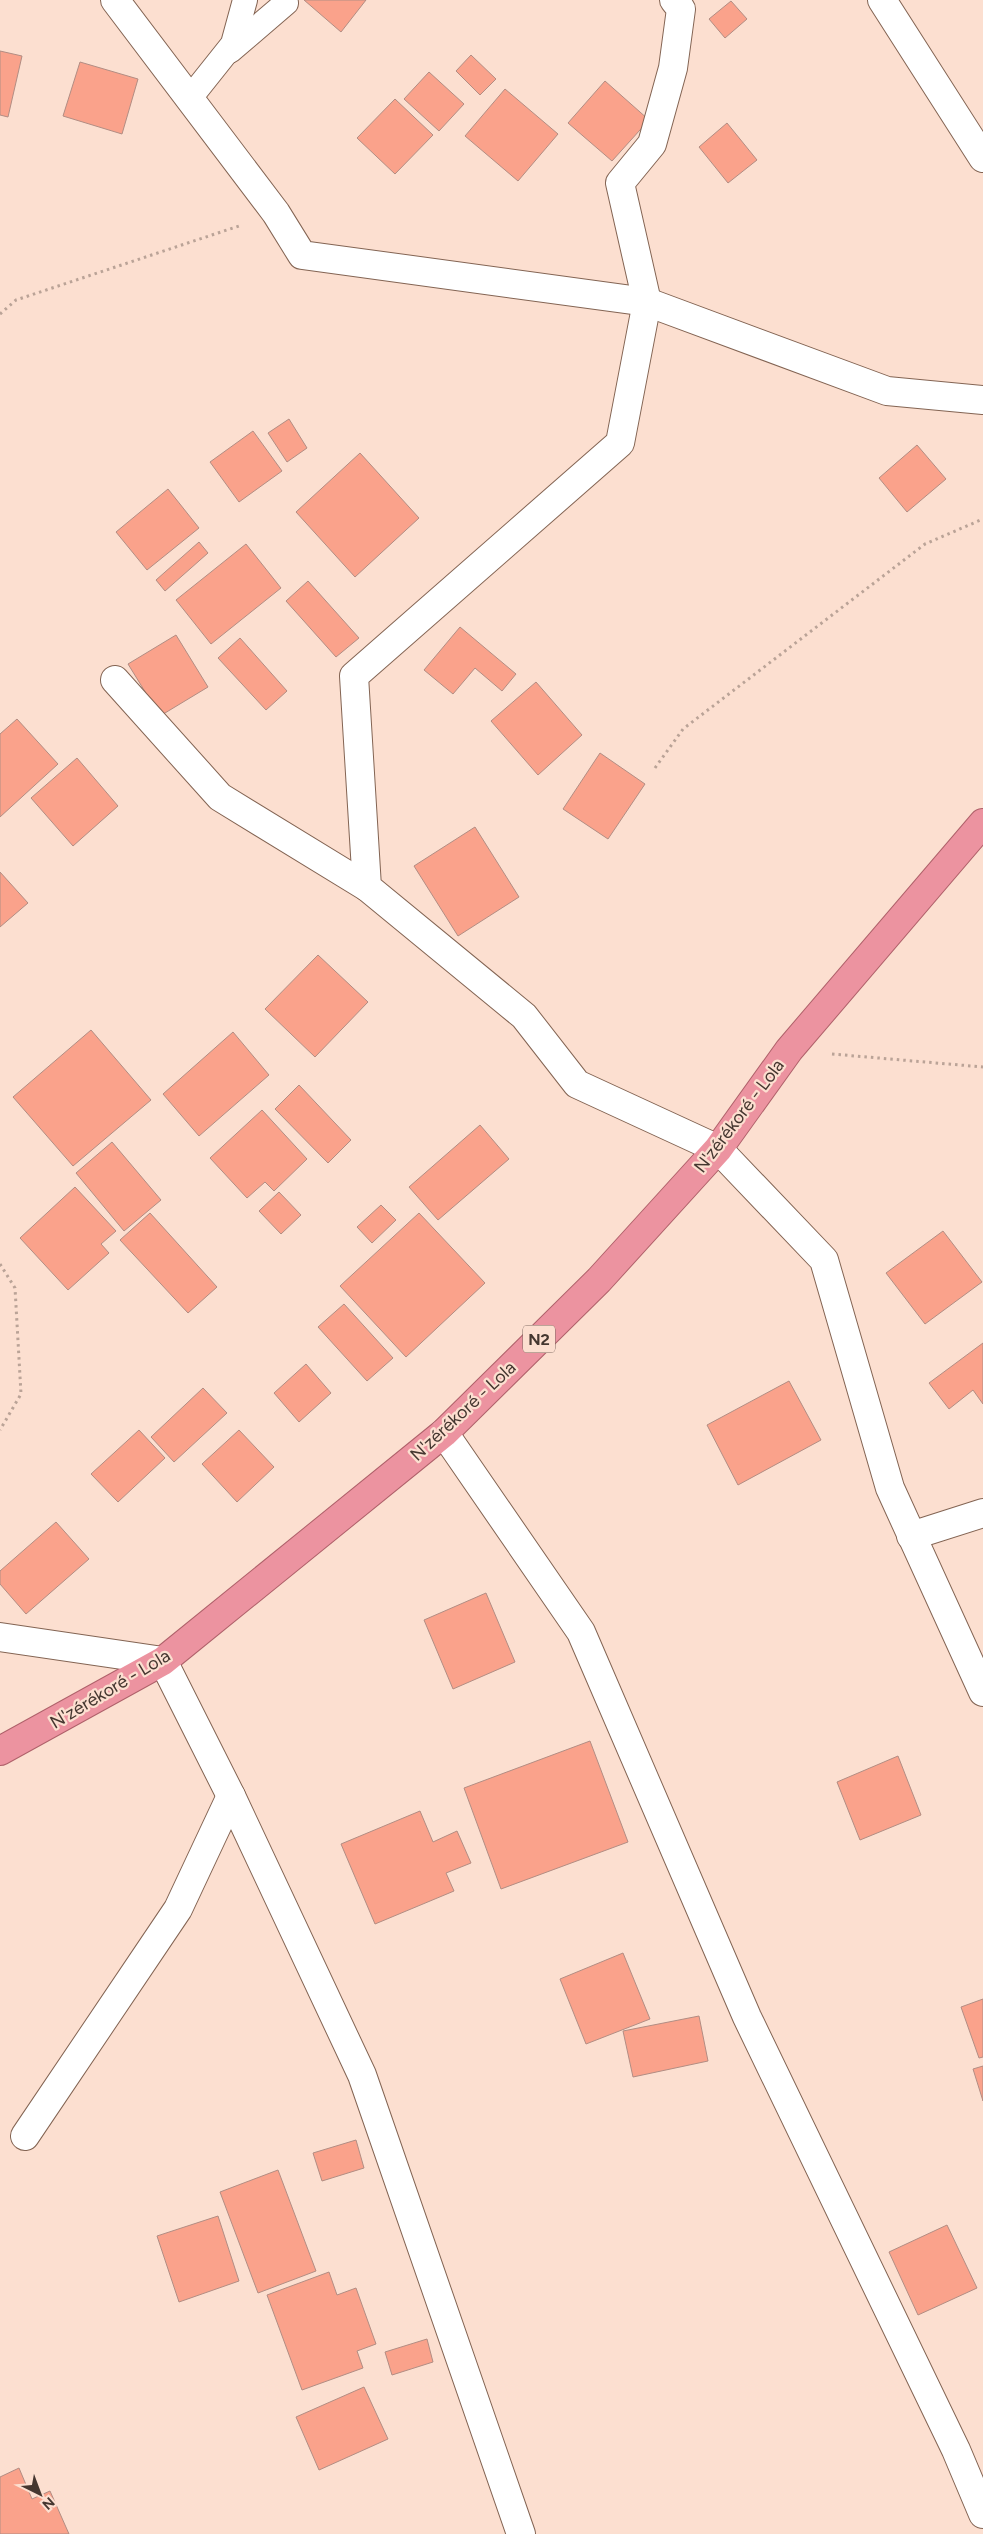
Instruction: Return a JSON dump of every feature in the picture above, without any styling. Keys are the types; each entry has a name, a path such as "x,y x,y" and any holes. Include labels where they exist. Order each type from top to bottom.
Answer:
{"highway":[{"name":"N'zérékoré - Lola","path":"0,1752 163,1661 444,1434 599,1280 718,1149 789,1050 983,823"}],"street":[{"path":"115,0 276,213 302,255 647,302 887,391 983,400"},
{"path":"367,888 354,676 620,443 647,302 620,183 652,144 673,68 680,8 674,0"},
{"path":"882,0 983,158"},
{"path":"114,680 220,797 367,888 524,1016 577,1084 718,1149 824,1260 890,1488 983,1692"},
{"path":"444,1434 581,1632 748,2017 956,2450 983,2514"},
{"path":"911,1536 983,1513"},
{"path":"0,1637 163,1661 231,1796 362,2074 521,2534"},
{"path":"25,2136 178,1909 231,1796"}],"lane":[{"path":"190,98 233,44 245,0"},
{"path":"222,57 286,3"}],"path":[{"path":"0,314 16,300 276,213"},
{"path":"656,768 683,729 909,556 925,544 983,519"},
{"path":"789,1050 983,1067"},
{"path":"0,1264 15,1288 21,1394 0,1430"}],"building":[{"path":"304,0 366,0 341,32"},
{"path":"731,1 747,19 725,38 709,19"},
{"path":"0,51 22,56 8,117 0,115"},
{"path":"471,55 496,79 480,95 456,71"},
{"path":"80,62 138,79 122,134 63,116"},
{"path":"429,72 464,104 439,131 404,99"},
{"path":"605,81 649,120 612,161 568,123"},
{"path":"505,89 558,134 518,181 465,136"},
{"path":"395,99 433,135 395,174 357,138"},
{"path":"727,123 757,160 728,183 699,147"},
{"path":"289,419 307,448 287,462 268,433"},
{"path":"253,431 282,471 239,502 210,462"},
{"path":"917,445 946,479 907,512 879,478"},
{"path":"360,453 419,518 355,577 296,512"},
{"path":"168,489 199,528 147,570 116,532"},
{"path":"199,542 208,553 165,591 156,580"},
{"path":"246,544 281,588 211,644 176,600"},
{"path":"308,581 359,638 336,657 286,601"},
{"path":"460,627 516,674 502,691 475,668 453,694 424,670"},
{"path":"176,635 208,687 160,716 128,664"},
{"path":"240,638 287,691 266,710 218,658"},
{"path":"536,682 582,735 538,775 491,721"},
{"path":"17,719 58,764 0,817 0,734"},
{"path":"600,753 645,784 608,839 563,809"},
{"path":"77,758 118,806 73,846 31,798"},
{"path":"475,827 519,897 458,936 414,866"},
{"path":"0,872 28,903 0,927"},
{"path":"318,955 368,1002 315,1057 265,1009"},
{"path":"91,1030 151,1100 73,1166 13,1097"},
{"path":"233,1032 269,1075 199,1136 163,1094"},
{"path":"299,1085 351,1140 328,1163 275,1109"},
{"path":"262,1110 307,1159 274,1191 265,1182 247,1198 210,1158"},
{"path":"480,1125 509,1159 438,1220 409,1187"},
{"path":"112,1142 161,1200 124,1231 76,1173"},
{"path":"75,1187 116,1231 101,1244 109,1253 68,1290 20,1238"},
{"path":"279,1192 301,1215 281,1234 259,1211"},
{"path":"381,1205 396,1220 372,1243 357,1227"},
{"path":"150,1213 217,1287 188,1313 120,1240"},
{"path":"419,1213 485,1283 406,1357 340,1286"},
{"path":"943,1231 982,1282 925,1324 886,1273"},
{"path":"344,1304 393,1358 367,1381 318,1327"},
{"path":"983,1343 983,1404 973,1390 949,1409 929,1383"},
{"path":"306,1364 331,1393 299,1422 274,1393"},
{"path":"789,1381 821,1440 738,1485 707,1425"},
{"path":"203,1388 227,1413 174,1462 151,1437"},
{"path":"139,1430 165,1458 118,1502 91,1474"},
{"path":"239,1430 274,1467 237,1502 202,1464"},
{"path":"56,1522 89,1559 26,1614 0,1584 0,1571"},
{"path":"486,1593 515,1662 453,1689 424,1620"},
{"path":"590,1741 628,1842 501,1889 464,1788"},
{"path":"898,1756 921,1815 860,1840 837,1782"},
{"path":"420,1811 433,1842 457,1831 471,1863 446,1873 454,1891 375,1924 341,1844"},
{"path":"623,1953 650,2019 586,2044 560,1979"},
{"path":"983,1999 983,2057 979,2058 961,2007"},
{"path":"699,2016 708,2061 633,2077 623,2031"},
{"path":"983,2066 983,2101 973,2069"},
{"path":"356,2140 364,2168 322,2181 313,2153"},
{"path":"278,2170 316,2271 258,2293 220,2192"},
{"path":"218,2216 239,2281 179,2302 157,2236"},
{"path":"947,2225 977,2288 918,2315 889,2252"},
{"path":"329,2272 337,2295 356,2288 376,2344 357,2351 363,2368 302,2390 267,2295"},
{"path":"427,2339 433,2362 392,2375 385,2352"},
{"path":"364,2387 388,2439 319,2470 296,2417"},
{"path":"19,2468 32,2499 50,2491 69,2534 0,2534 0,2477"}]}
